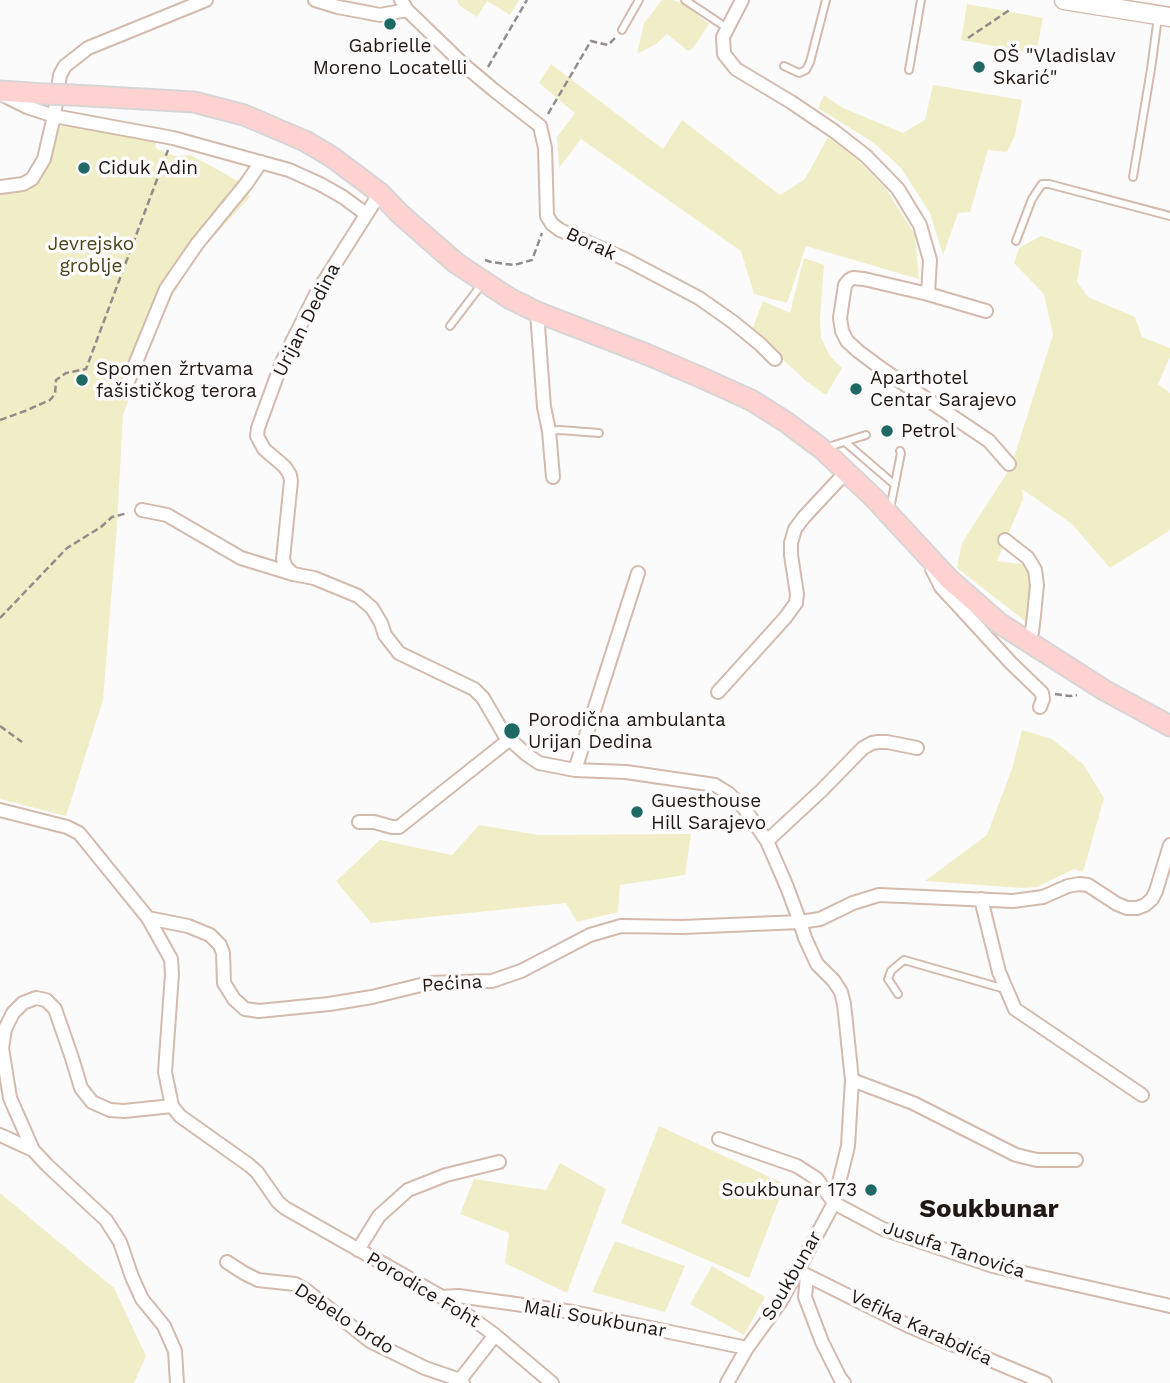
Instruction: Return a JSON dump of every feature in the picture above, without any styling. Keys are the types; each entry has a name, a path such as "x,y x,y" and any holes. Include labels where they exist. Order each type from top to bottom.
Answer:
{"main road":[{"path":"1064,0 1164,16"},
{"path":"0,92 194,102 244,115 305,141 332,156 380,193 456,263 509,298 537,312 657,358 751,400 786,422 822,449 890,515 949,579 999,623 1104,690 1170,726"}],"street":[{"path":"0,187 23,184 32,178 44,159 60,75 77,55 88,48 206,0"},
{"path":"314,0 380,15 404,5 481,80 540,126"},
{"path":"742,0 723,37 724,54 736,69 834,131 866,156 898,189 920,225 930,260 928,293"},
{"path":"0,92 27,107 54,116 173,138 289,170 343,197 366,215"},
{"name":"Borak","path":"540,126 545,148 547,216 552,224 699,298 733,322 775,359"},
{"path":"125,389 166,289 197,244 261,162"},
{"name":"Urijan Dedina","path":"293,574 286,567 284,559 290,475 285,467 264,449 257,436 258,428 282,362 316,294 380,193"},
{"path":"986,311 928,293 864,279 849,280 845,285 840,318 847,341 858,351 989,441 1009,464"},
{"path":"537,312 544,407 553,477"},
{"path":"718,692 796,603 791,555 795,529 846,472"},
{"path":"142,510 167,515 241,558 314,578 358,596 372,608 385,635 399,653 474,689 510,739 539,763 575,770 626,772 715,785 728,793 744,808 767,841 800,922 820,919 853,903 879,895 1013,901 1034,899 1079,884 1088,885 1117,904 1137,908 1152,899 1170,845"},
{"path":"1005,540 1028,558 1035,570 1037,585 1032,632 1028,642"},
{"path":"926,555 941,587 1042,693 1040,708"},
{"path":"575,770 638,573"},
{"path":"359,822 400,827 510,739"},
{"path":"767,841 863,748 872,743 887,742 917,748"},
{"path":"0,810 67,827 79,833 148,918 171,959 165,1072 172,1105 124,1111 110,1110 92,1102 80,1088 55,1009 46,1000 36,998 23,1003 13,1013 5,1029 2,1048 10,1098 33,1150 106,1220 120,1242 131,1277 142,1300 164,1326 175,1351 177,1383"},
{"path":"981,899 999,972 1015,1009 1142,1095"},
{"name":"Pećina","path":"148,918 188,926 210,935 220,945 223,953 224,983 234,999 245,1009 259,1012 372,997 429,983 492,981 521,971 590,935 621,926 683,927 800,922"},
{"name":"Soukbunar","path":"727,1383 747,1348 802,1274 834,1203 848,1146 852,1080 848,1031 841,992 817,964 800,922"},
{"path":"852,1080 912,1103 1016,1156 1037,1160 1076,1160"},
{"name":"Porodice Foht","path":"172,1105 180,1116 257,1172 285,1208 442,1297 495,1335 552,1383"},
{"path":"0,1135 33,1150"},
{"name":"Jusufa Tanovića","path":"719,1139 797,1166 817,1179 834,1203 883,1229 993,1266 1170,1306"},
{"name":"Porodice Foht","path":"358,1250 379,1216 408,1190 446,1175 499,1162"},
{"name":"Debelo brdo","path":"227,1262 258,1280 295,1284 370,1341 461,1382 495,1335"},
{"path":"802,1274 805,1297 822,1342 844,1383"},
{"name":"Vefika Karabdića","path":"802,1274 909,1325 1045,1383"},
{"name":"Mali Soukbunar","path":"442,1297 458,1296 573,1312 747,1348"}],"lane":[{"path":"622,30 639,0"},
{"path":"685,0 727,28"},
{"path":"784,66 799,73 806,70 826,0"},
{"path":"909,70 921,0"},
{"path":"1133,177 1151,69 1164,16"},
{"path":"1016,241 1032,199 1042,184 1170,216"},
{"path":"450,326 484,282"},
{"path":"549,431 599,433"},
{"path":"822,449 866,435"},
{"path":"845,442 895,485"},
{"path":"890,515 900,451"},
{"path":"898,994 888,979 891,971 904,960 1005,989"}],"path":[{"path":"481,80 527,0"},
{"path":"968,38 1011,9"},
{"path":"540,126 591,41 608,45 622,30"},
{"path":"0,420 50,400 55,394 56,380 66,373 86,369 162,167"},
{"path":"482,259 514,265 533,260 547,216"},
{"path":"0,618 67,548 112,517 142,510"},
{"path":"1042,693 1070,696 1104,690"},
{"path":"0,726 22,742"}],"green space":[{"path":"457,0 519,0 510,15 487,1 477,17 459,5"},
{"path":"662,0 684,4 709,24 693,48 688,51 667,34 656,44 637,54 644,23"},
{"path":"967,4 1043,18 1036,54 961,40"},
{"path":"551,64 663,149 682,120 780,195 805,179 828,137 858,160 886,189 915,235 919,279 806,246 787,303 754,294 741,251 581,139 559,168 557,137 575,113 539,83"},
{"path":"933,85 1022,100 1015,135 1007,152 988,150 970,212 958,213 943,255 930,213 901,168 874,143 818,108 824,95 843,108 903,133 925,120"},
{"name":"Jevrejsko groblje","path":"65,124 156,141 157,149 172,155 191,155 245,185 250,197 197,254 159,319 123,415 103,700 66,816 0,799 0,192 26,190 40,180 58,129"},
{"path":"1041,236 1082,250 1077,282 1088,297 1135,317 1142,337 1170,348 1170,357 1158,384 1170,393 1170,527 1169,531 1110,568 1072,524 1022,489 1023,499 997,561 1022,564 1036,584 1029,624 957,568 962,543 1007,473 1053,335 1044,294 1014,263 1019,248"},
{"path":"804,258 824,265 821,338 830,356 842,368 826,395 751,333 763,301 790,313"},
{"path":"1022,730 1052,739 1083,764 1104,798 1083,872 1074,869 1037,887 1022,888 925,881 987,835 1013,766"},
{"path":"479,825 539,835 691,834 685,875 620,885 618,912 577,922 566,903 371,923 336,881 380,840 452,855"},
{"path":"659,1126 785,1184 749,1278 621,1223"},
{"path":"560,1163 606,1189 567,1293 505,1263 509,1233 460,1214 474,1179 546,1190"},
{"path":"0,1193 114,1288 146,1356 134,1383 0,1383"},
{"path":"615,1241 685,1266 665,1312 592,1292"},
{"path":"712,1266 765,1297 744,1335 690,1304"}],"place":[{"name":"Gabrielle Moreno Locatelli","path":"390,24"},
{"name":"OŠ \"Vladislav Skarić\"","path":"979,67"},
{"name":"Ciduk Adin","path":"84,168"},
{"name":"Spomen žrtvama fašističkog terora","path":"82,380"},
{"name":"Aparthotel Centar Sarajevo","path":"856,389"},
{"name":"Petrol","path":"887,431"},
{"name":"Porodična ambulanta Urijan Dedina","path":"512,731"},
{"name":"Guesthouse Hill Sarajevo","path":"637,812"},
{"name":"Soukbunar 173","path":"871,1190"}],"district":[{"name":"Soukbunar","path":"989,1209"}]}
